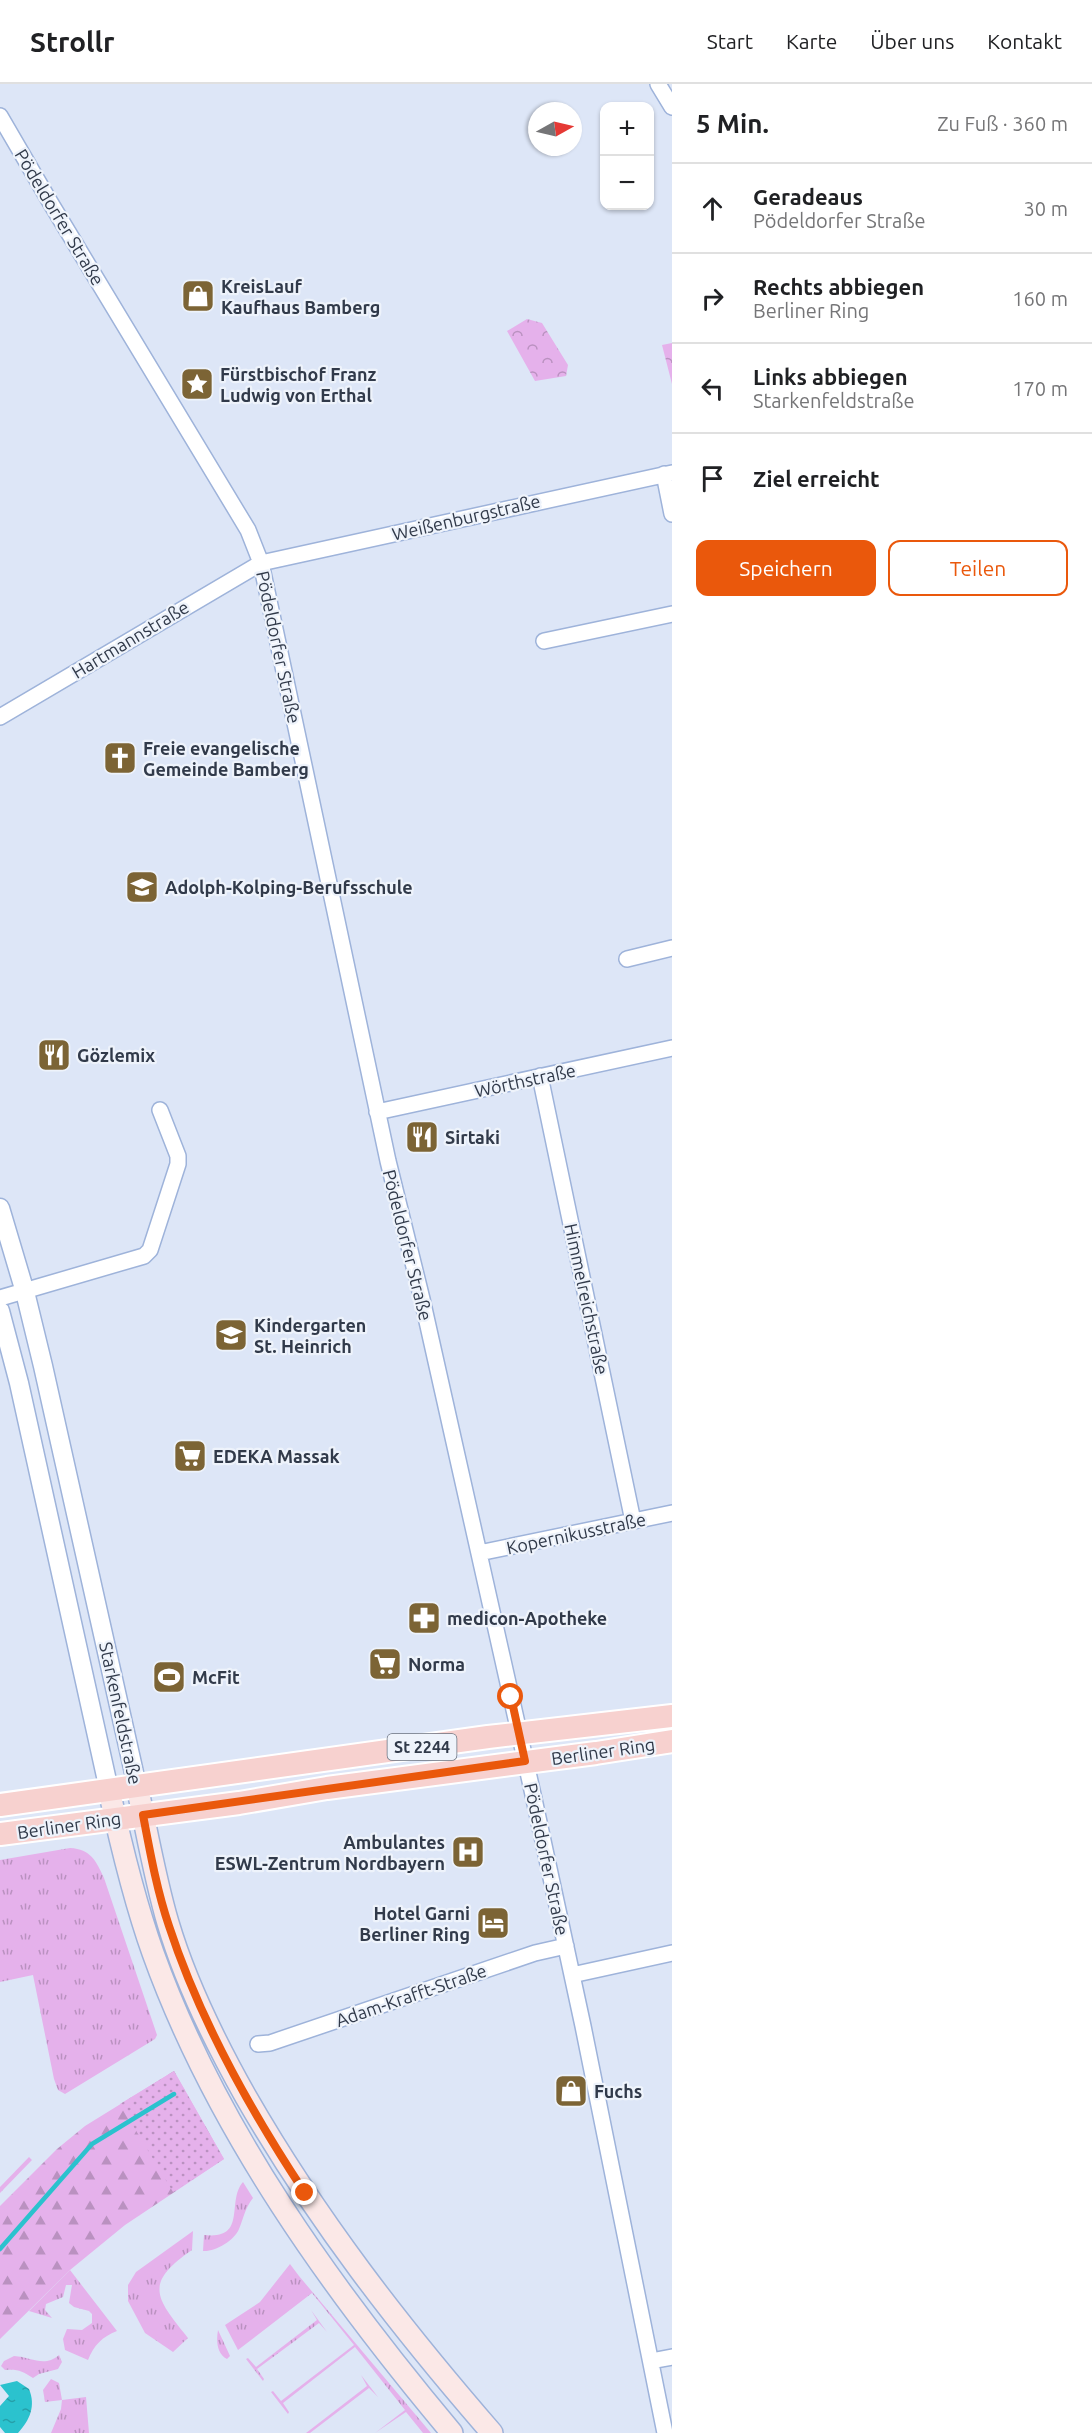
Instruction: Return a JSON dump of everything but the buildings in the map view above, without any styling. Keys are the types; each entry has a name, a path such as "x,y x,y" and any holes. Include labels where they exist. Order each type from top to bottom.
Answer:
{"main road":[{"name":"Berliner Ring","path":"0,1805 519,1733 672,1716"},
{"name":"Berliner Ring","path":"0,1834 672,1741"},
{"name":"Starkenfeldstraße","path":"137,1786 168,1924 218,2044 290,2170 353,2264 492,2433"},
{"name":"Starkenfeldstraße","path":"109,1790 153,1953 195,2052 255,2164 312,2249 389,2356 452,2433"},
{"path":"389,2356 412,2338"}],"street":[{"path":"662,85 672,107"},
{"name":"Pödeldorfer Straße","path":"0,116 248,530 261,563 377,1112 479,1553 566,1946 665,2433"},
{"path":"668,473 672,514"},
{"name":"Weißenburgstraße","path":"261,563 668,473"},
{"name":"Hartmannstraße","path":"0,717 261,563"},
{"path":"544,641 672,614"},
{"path":"627,959 672,948"},
{"name":"Wörthstraße","path":"377,1112 672,1048"},
{"name":"Himmelreichstraße","path":"540,1076 633,1521"},
{"path":"0,1298 144,1256 150,1250 178,1164 178,1156 160,1110"},
{"name":"Starkenfeldstraße","path":"0,1208 25,1292 137,1786"},
{"name":"Starkenfeldstraße","path":"0,1311 19,1383 109,1790"},
{"name":"Kopernikusstraße","path":"479,1553 672,1513"},
{"name":"Adam-Krafft-Straße","path":"258,2044 270,2043 535,1953 566,1946"},
{"path":"572,1975 672,1953"},
{"path":"651,2361 672,2357"}],"green space":[{"path":"527,319 542,323 568,365 566,376 535,381 507,331"},
{"path":"672,343 672,384 662,345"},
{"path":"70,1848 88,1853 104,1878 157,2035 155,2039 65,2094 58,2090 54,2079 33,1975 0,1982 0,1860"},
{"path":"174,2071 224,2159 125,2225 70,2270 0,2339 0,2206 57,2149 85,2126"},
{"path":"174,2071 224,2159 173,2192 120,2104"},
{"path":"29,2157 32,2160 0,2193 0,2187"},
{"path":"243,2182 253,2198 237,2233 224,2245 203,2251 204,2235 218,2235 226,2232 231,2225 238,2190"},
{"path":"193,2231 192,2250 176,2262 161,2283 162,2302 188,2338 173,2352 145,2333 128,2301 128,2285 136,2272"},
{"path":"290,2264 431,2433 423,2433 406,2412 375,2433 405,2410 355,2347 283,2403 288,2414 271,2392 273,2391 281,2401 354,2345 312,2293 238,2350 225,2325 260,2302"},
{"path":"70,2270 117,2331 99,2342 88,2360 65,2350 63,2339 67,2329 82,2330 92,2323 92,2314 89,2311 74,2307 69,2303 72,2285 66,2285 63,2297 46,2304 45,2310 52,2318 29,2311"},
{"path":"311,2310 327,2332 319,2323 257,2369 263,2381 246,2359 248,2358 256,2367 317,2320"},
{"path":"218,2330 230,2356 227,2359 218,2347"},
{"path":"59,2355 62,2362 58,2369 33,2378 20,2371 5,2370 1,2366 4,2361 14,2356 48,2361"},
{"path":"361,2375 378,2397 369,2388 310,2433 306,2433 367,2386"},
{"path":"51,2379 59,2383 62,2400 45,2402 43,2390"},
{"path":"86,2397 89,2433 51,2433 61,2409 62,2400"}],"water":[{"path":"17,2381 29,2389 32,2401 31,2412 18,2433 5,2433 0,2427 0,2406 9,2396 0,2385"}],"waterway":[{"path":"0,2249 92,2144 174,2094"}],"place":[{"name":"KreisLauf Kaufhaus Bamberg","path":"198,296"},
{"name":"Fürstbischof Franz Ludwig von Erthal","path":"197,384"},
{"name":"Freie evangelische Gemeinde Bamberg","path":"120,758"},
{"name":"Adolph-Kolping-Berufsschule","path":"142,887"},
{"name":"Gözlemix","path":"54,1055"},
{"name":"Sirtaki","path":"422,1137"},
{"name":"Kindergarten St. Heinrich","path":"231,1335"},
{"name":"EDEKA Massak","path":"190,1456"},
{"name":"medicon-Apotheke","path":"424,1618"},
{"name":"Norma","path":"385,1664"},
{"name":"McFit","path":"169,1677"},
{"name":"Ambulantes ESWL-Zentrum Nordbayern","path":"468,1852"},
{"name":"Hotel Garni Berliner Ring","path":"493,1923"},
{"name":"Fuchs","path":"571,2091"}],"route":[{"path":"305,2193 235,2078 203,2013 168,1924 143,1815 525,1761 511,1697"}]}
